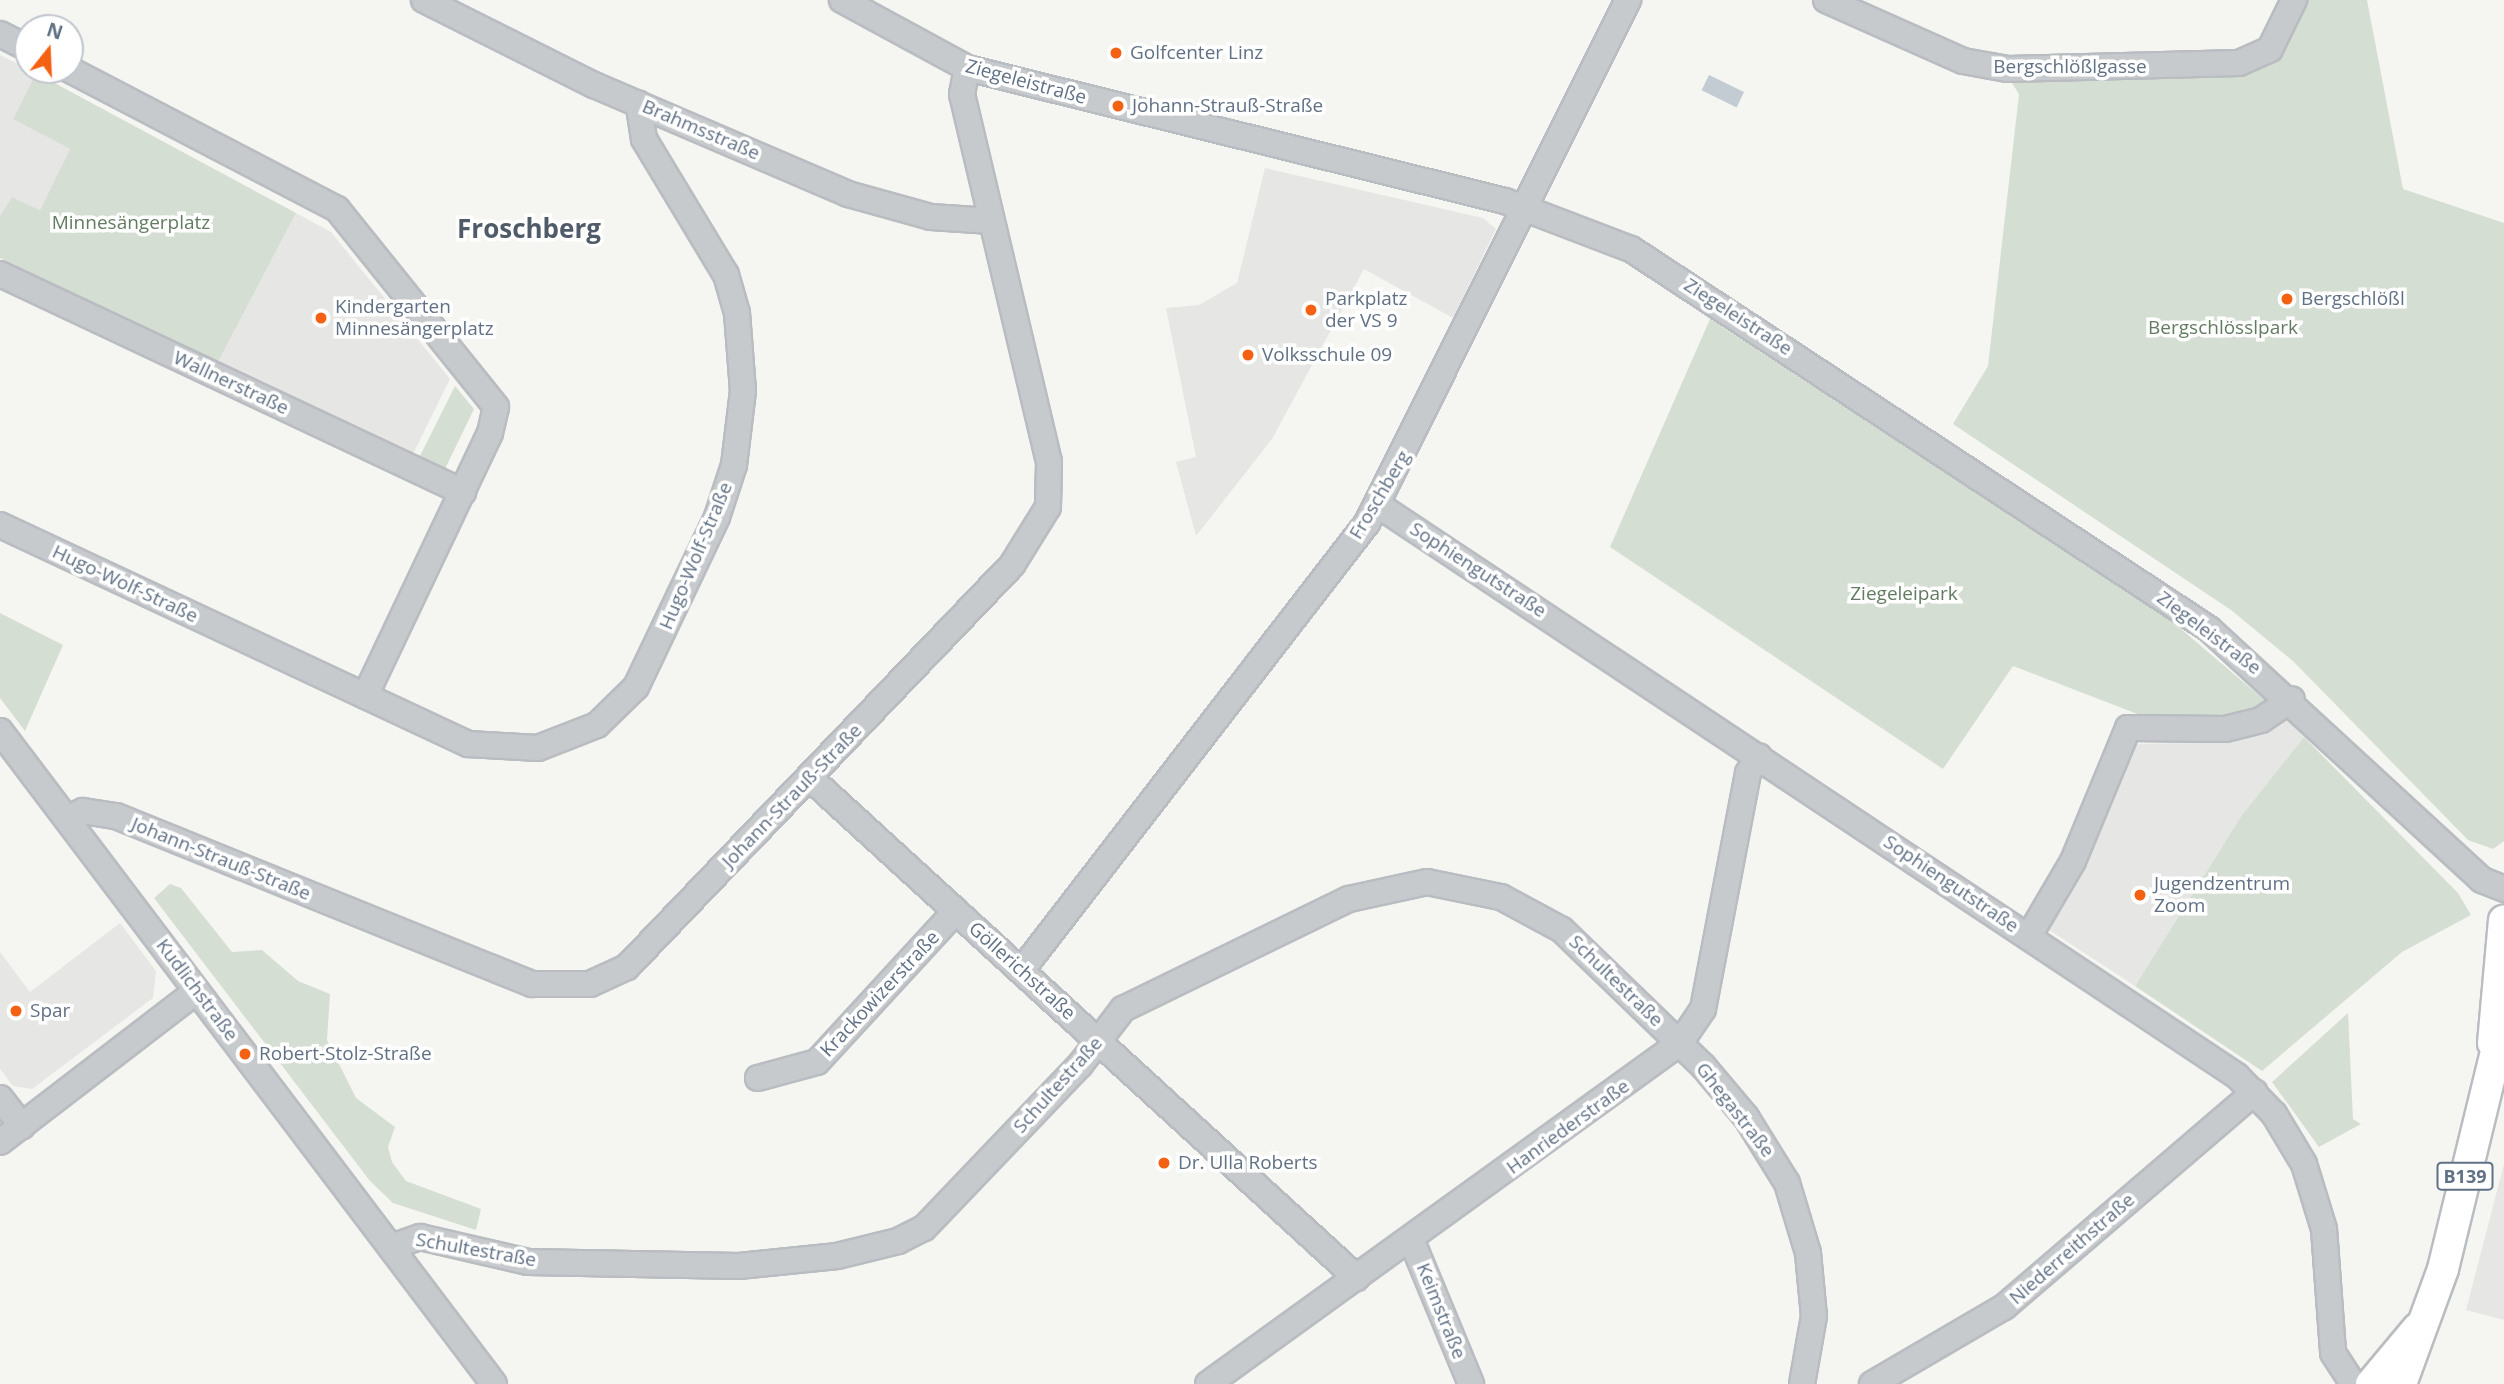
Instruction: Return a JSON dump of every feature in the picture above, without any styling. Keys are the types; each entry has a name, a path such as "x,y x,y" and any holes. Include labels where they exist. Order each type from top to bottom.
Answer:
{"main road":[{"name":"B139","path":"2494,1050 2494,981 2504,920"},
{"name":"B139","path":"2401,1384 2429,1316 2494,1050 2504,1019"},
{"name":"B139","path":"2371,1384 2429,1316"}],"street":[{"name":"Brahmsstraße","path":"424,0 638,103 887,207 991,221"},
{"name":"Ziegeleistraße","path":"842,0 967,68 1526,207 1605,237 1685,282 2210,629 2292,699 2482,880 2504,889"},
{"name":"Froschberg","path":"1021,971 1378,505 1628,0"},
{"name":"Bergschlößlgasse","path":"1826,0 1963,61 2008,69 2239,64 2270,49 2294,0"},
{"name":"Johann-Strauß-Straße","path":"67,819 83,811 116,816 512,978 573,987 609,977 642,954 1012,565 1048,507 1049,461 962,94 967,68"},
{"path":"84,77 337,209 496,407 496,420 365,696"},
{"name":"Hugo-Wolf-Straße","path":"0,526 468,744 513,750 574,738 618,709 636,687 711,530 740,430 737,313 708,235 638,125 638,103"},
{"name":"Wallnerstraße","path":"0,274 463,492"},
{"name":"Sophiengutstraße","path":"1378,505 2029,936 2255,1092 2292,1141 2316,1197 2330,1272 2330,1335 2340,1371 2353,1384"},
{"path":"2029,936 2073,861 2128,728 2225,729 2261,720 2292,699"},
{"name":"Kudlichstraße","path":"0,731 494,1384"},
{"name":"Hanriederstraße","path":"1208,1384 1681,1043 1703,1009 1748,773 1759,756"},
{"name":"Göllerichstraße","path":"810,778 1357,1278"},
{"name":"Schultestraße","path":"391,1247 420,1237 528,1262 739,1266 837,1256 898,1241 924,1228 1098,1041 1123,1009 1150,993 1349,899 1427,882 1532,910 1597,960 1681,1043"},
{"name":"Krackowizerstraße","path":"758,1078 817,1062 956,911"},
{"path":"0,1142 197,991"},
{"name":"Ghegastraße","path":"1681,1043 1770,1151 1796,1207 1814,1293 1802,1384"},
{"name":"Niederreithstraße","path":"1872,1384 2004,1307 2255,1092"},
{"path":"0,1098 22,1126"},
{"name":"Keimstraße","path":"1411,1239 1471,1384"}],"shaded area":[{"path":"0,55 14,62 14,84 30,84 13,119 70,149 40,210 12,197 0,216"},
{"path":"1709,75 1744,92 1737,107 1702,90"},
{"name":"Volksschule 09","path":"1265,168 1483,218 1496,229 1453,318 1364,269 1272,439 1196,536 1176,462 1196,457 1166,308 1199,305 1237,283"},
{"name":"Kindergarten Minnesängerplatz","path":"296,213 331,232 450,379 413,454 218,362"},
{"path":"2287,721 2304,737 2242,815 2135,986 2043,926 2130,744 2199,743"},
{"path":"120,923 156,971 153,998 32,1089 13,1086 0,1069 0,952 30,992"},
{"path":"2504,1164 2504,1320 2466,1310"}],"green space":[{"name":"Bergschlösslpark","path":"2304,0 2367,0 2403,189 2504,223 2504,841 2493,849 2468,840 2293,661 2231,610 1953,424 1988,366 2019,94 2008,77 2246,71 2284,47"},
{"name":"Minnesängerplatz","path":"30,84 56,84 296,213 218,362 0,258 0,216 12,197 40,210 70,149 13,119"},
{"name":"Ziegeleipark","path":"1710,319 2168,618 2268,703 2237,718 2153,720 2013,666 1943,769 1610,547"},
{"path":"455,386 474,409 443,473 418,460"},
{"path":"0,613 63,645 25,731 0,698"},
{"path":"2304,737 2458,893 2471,915 2402,952 2262,1071 2135,986 2242,815"},
{"path":"170,884 181,888 232,952 262,950 298,981 330,994 327,1040 356,1098 395,1127 388,1147 392,1162 406,1181 481,1209 476,1230 393,1203 370,1181 154,898"},
{"path":"2348,1013 2353,1119 2361,1124 2319,1147 2272,1082"}],"place":[{"name":"Golfcenter Linz","path":"1116,53"},
{"name":"Johann-Strauß-Straße","path":"1118,106"},
{"name":"Bergschlößl","path":"2287,299"},
{"name":"Parkplatz der VS 9","path":"1311,310"},
{"name":"Kindergarten Minnesängerplatz","path":"321,318"},
{"name":"Volksschule 09","path":"1248,355"},
{"name":"Jugendzentrum Zoom","path":"2140,895"},
{"name":"Spar","path":"16,1011"},
{"name":"Robert-Stolz-Straße","path":"245,1054"},
{"name":"Dr. Ulla Roberts","path":"1164,1163"}],"district":[{"name":"Froschberg","path":"529,229"}]}
